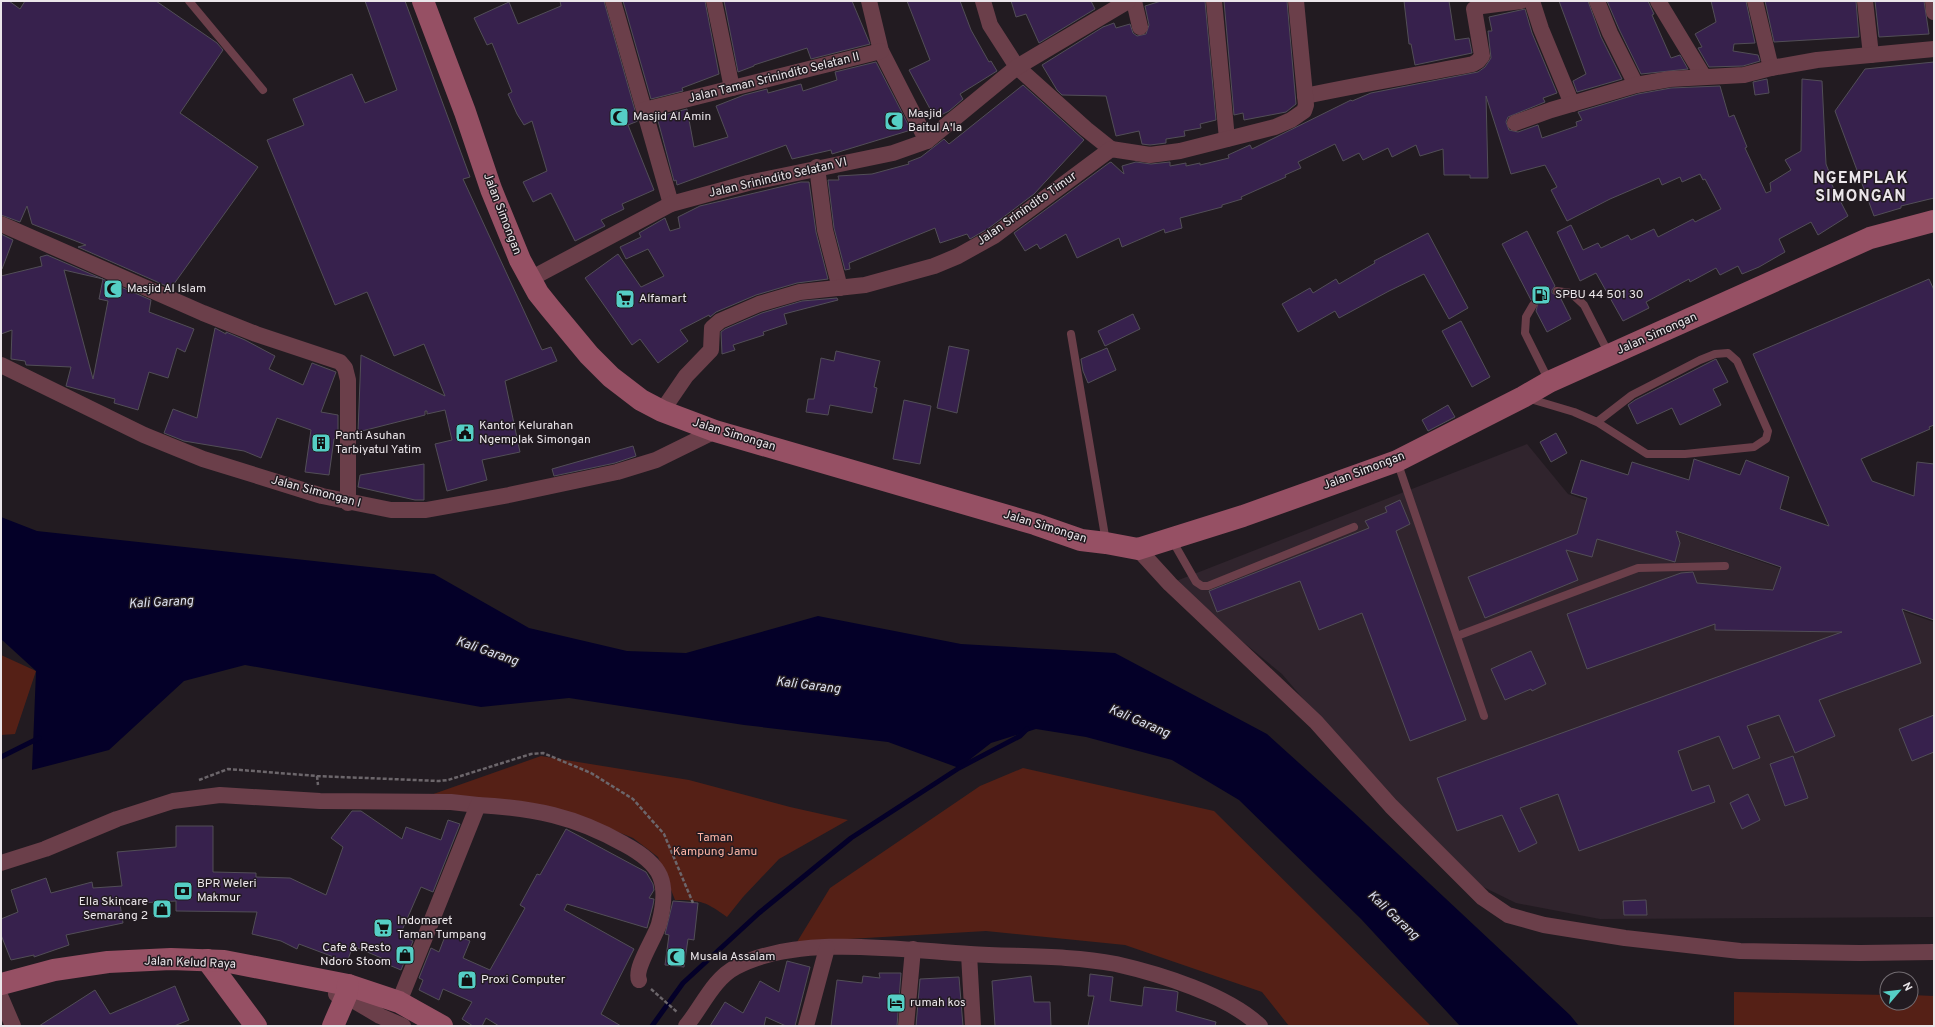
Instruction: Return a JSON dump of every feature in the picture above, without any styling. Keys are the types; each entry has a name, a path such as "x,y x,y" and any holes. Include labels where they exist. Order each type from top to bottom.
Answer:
{"main road":[{"name":"Jalan Simongan","path":"423,1 465,112 491,189 520,260 530,279 550,308 589,355 611,378 641,400 662,411 715,431 1035,524 1081,540 1106,543 1138,550 1243,516 1397,460 1523,397 1549,382 1870,238 1934,221"},
{"name":"Jalan Kelud Raya","path":"1,984 54,970 108,962 171,960 216,961 399,1002 442,1026"},
{"path":"216,961 256,1026"},
{"path":"334,1026 347,991"}],"street":[{"path":"613,1 671,204"},
{"path":"714,1 732,88"},
{"path":"869,1 881,51 927,141"},
{"path":"983,1 990,25 1017,67 1086,130 1111,149 1150,155 1180,151 1275,127 1304,112 1306,105 1296,1"},
{"name":"Jalan Srinindito Selatan VI","path":"530,279 671,204 748,183 817,167 879,156 927,141 1017,67 1103,8 1128,1"},
{"path":"1134,1 1140,27"},
{"path":"1214,1 1227,139"},
{"path":"1305,96 1371,82 1427,73 1478,61 1482,56 1474,5 1482,6 1521,1"},
{"path":"1532,1 1541,29 1572,104"},
{"path":"1597,1 1610,33 1636,85"},
{"path":"1658,1 1704,77"},
{"path":"1755,1 1771,68"},
{"path":"1865,1 1871,55"},
{"path":"1933,1 1934,12"},
{"path":"1515,124 1572,104 1636,85 1670,79 1744,75 1771,68 1817,60 1934,49"},
{"name":"Jalan Taman Srinindito Selatan II","path":"644,110 881,51"},
{"name":"Jalan Srinindito Timur","path":"662,411 686,376 711,350 711,331 714,325 759,304 800,292 840,288 880,280 934,266 958,256 994,236 1111,149"},
{"path":"817,167 825,230 840,288"},
{"path":"1,224 203,313 256,334 340,362 345,368 348,380 348,503"},
{"name":"Jalan Simongan I","path":"1,365 144,434 203,459 322,496 348,503 391,510 426,510 509,495 617,472 656,460 715,431"},
{"path":"1138,550 1170,584 1316,722 1391,806 1483,898 1508,915 1544,925 1617,937 1740,951 1860,953 1934,952"},
{"path":"1,863 45,849 117,819 173,801 220,794 320,801 451,802 519,807 567,818 605,833 635,850 650,863 659,875 662,885 663,907 658,926 638,971 639,980"},
{"path":"399,1002 478,805"},
{"path":"806,1026 827,948"},
{"path":"687,1022 720,980 736,967 774,953 827,948 913,949 969,954 1067,958 1115,964 1163,977 1208,994 1248,1014 1260,1026"},
{"path":"906,1026 913,949"},
{"path":"969,954 973,1026"},
{"path":"347,991 380,1016 403,1026"},
{"path":"1,998 13,1026"}],"lane":[{"path":"189,1 263,90"},
{"path":"1557,291 1571,293 1584,305 1610,355"},
{"path":"1533,305 1526,317 1526,333 1549,382"},
{"path":"1071,334 1106,543"},
{"path":"1523,397 1574,412 1597,422 1647,454 1685,454 1754,447 1766,439 1768,431 1737,361 1728,353 1715,354 1700,360 1632,395 1597,422"},
{"path":"1397,460 1484,716"},
{"path":"1171,539 1196,582 1202,586 1208,586 1354,527"},
{"path":"1457,636 1638,568 1725,566"}],"path":[{"path":"639,980 687,1022"}],"shaded area":[{"path":"1527,444 1568,494 1934,622 1934,917 1600,919 1516,903 1465,878 1344,747 1282,674 1171,583"}],"green space":[{"path":"1,655 36,671 15,734 1,735"},
{"name":"Taman Kampung Jamu","path":"541,756 689,780 790,807 848,820 779,859 743,897 727,917 714,908 698,901 675,900 658,857 633,838 568,812 425,797"},
{"path":"1023,768 1214,811 1431,1026 1289,1026 1262,992 1125,945 986,931 797,942 830,888 980,786"},
{"path":"1734,992 1879,995 1879,1011 1919,1011 1919,995 1934,996 1934,1026 1734,1026"}],"water":[{"name":"Kali Garang","path":"1,517 37,531 434,574 529,628 627,651 686,653 818,616 961,644 1115,653 1267,734 1351,810 1570,1015 1579,1026 1460,1026 1361,919 1239,800 1172,760 1086,737 1036,729 991,743 959,768 888,742 744,725 569,698 481,707 245,665 184,681 109,750 32,770 36,671 1,639"}],"building":[{"path":"1,1 9,1 20,9 25,1 156,1 217,43 223,50 180,113 258,167 171,288 78,247 86,245 32,224 27,206 20,222 1,215"},
{"path":"365,1 405,1 470,177 463,179 542,350 551,347 557,361 505,381 520,452 482,460 487,480 447,491 435,444 452,440 445,410 427,414 427,411 425,411 425,415 358,432 361,355 445,396 424,344 394,356 367,292 335,305 267,140 304,125 293,99 352,74 365,103 397,90"},
{"path":"560,1 604,1 638,121 628,125 654,190 622,204 624,209 601,220 605,226 575,241 551,193 533,202 523,182 547,171 532,121 524,125 517,114 508,94 512,92 492,43 487,45 474,18 509,2 518,24 561,6"},
{"path":"623,1 705,1 719,74 682,88 683,91 651,99"},
{"path":"724,1 852,1 870,44 811,59 807,48 754,65 738,72"},
{"path":"907,1 960,1 971,30 989,62 991,61 997,71 960,94 963,99 949,111 935,118 909,70 930,60"},
{"path":"1011,1 1091,1 1095,9 1039,43 1026,14 1016,17"},
{"path":"1161,1 1205,1 1216,120 1200,124 1201,128 1184,131 1185,136 1166,139 1166,143 1150,145 1142,144 1139,131 1116,136 1106,96 1062,95 1057,90 1042,65 1103,27 1114,23 1116,28 1130,24 1133,33 1137,36 1146,34 1149,25 1145,6"},
{"path":"1224,1 1287,1 1296,104 1286,112 1244,120 1243,113 1234,115"},
{"path":"1404,1 1449,1 1455,40 1469,38 1472,53 1415,65 1411,44 1409,44"},
{"path":"1559,1 1588,1 1601,37 1622,79 1577,92 1573,81 1586,74"},
{"path":"1607,1 1648,1 1654,14 1652,15 1671,58 1680,55 1688,69 1641,74"},
{"path":"1711,1 1746,1 1755,43 1734,44 1733,51 1758,55 1760,61 1743,66 1709,67 1698,48 1702,47 1695,34 1716,22"},
{"path":"1765,1 1856,1 1859,37 1774,42"},
{"path":"1875,1 1924,1 1929,34 1879,37"},
{"path":"1525,9 1532,33 1557,93 1543,98 1545,102 1508,117 1506,122 1509,130 1518,132 1538,125 1542,138 1577,126 1576,122 1582,120 1578,112 1638,94 1671,88 1720,86 1729,117 1734,115 1747,147 1745,148 1766,193 1771,191 1770,183 1791,170 1785,160 1801,151 1802,79 1822,81 1826,164 1833,182 1831,183 1848,216 1818,235 1811,222 1779,239 1785,252 1759,267 1742,274 1738,266 1720,275 1716,268 1690,282 1689,279 1646,302 1649,308 1623,321 1596,273 1580,281 1557,232 1571,225 1583,250 1598,243 1601,248 1628,235 1631,240 1654,229 1658,237 1693,219 1695,222 1721,209 1705,179 1703,180 1700,174 1682,182 1680,177 1662,185 1659,178 1610,199 1567,221 1551,190 1557,187 1545,165 1511,174 1486,96 1488,178 1470,178 1470,175 1444,175 1443,149 1420,156 1416,145 1392,157 1388,148 1363,160 1359,153 1343,161 1335,144 1298,162 1301,168 1285,175 1286,177 1241,197 1242,199 1222,205 1222,207 1180,218 1182,228 1165,233 1164,229 1122,247 1119,238 1077,258 1066,234 1040,249 1037,244 1025,251 1014,233 1111,162 1124,174 1122,166 1136,162 1151,164 1170,162 1170,166 1186,163 1186,166 1200,163 1200,165 1229,158 1228,155 1250,145 1252,149 1351,100 1352,101 1371,93 1478,72 1485,67 1491,58 1488,31 1492,31 1489,17"},
{"path":"876,62 911,130 832,154 831,150 792,159 786,145 677,185 676,180 674,181 657,117 687,109 694,147 728,137 716,106 744,95 767,89 768,93 801,84 803,91 837,80 835,72"},
{"path":"1934,62 1934,198 1901,206 1901,208 1874,216 1835,111 1865,69"},
{"path":"1767,79 1769,93 1755,95 1753,82"},
{"path":"1023,85 1084,140 1034,194 989,228 970,239 967,234 940,243 935,228 849,263 850,269 845,270 834,228 828,180 839,180 838,176 872,174 909,164 908,162 921,157 944,139 949,144"},
{"path":"801,182 809,182 816,232 828,279 797,283 756,295 716,312 710,317 709,315 680,330 688,341 658,363 640,339 632,345 585,278 618,254 641,287 664,276 648,249 626,259 620,247 641,237 639,233 665,218 670,231 680,228 678,217 700,206"},
{"path":"1527,231 1555,286 1552,293 1560,297 1571,319 1547,332 1536,311 1538,303 1535,300 1531,300 1502,244"},
{"path":"1428,233 1468,308 1449,319 1424,274 1339,318 1335,311 1298,332 1282,304 1310,288 1313,293 1336,279 1339,284 1375,263 1374,261"},
{"path":"1,234 13,240 2,269 1,269"},
{"path":"47,255 102,279 64,270 93,379 108,301 99,299 103,279 151,300 149,312 194,329 185,352 177,348 168,378 149,372 138,410 114,403 115,399 66,386 71,367 26,365 25,361 11,359 12,330 1,334 1,276 42,266 40,257"},
{"path":"1929,279 1934,290 1934,425 1929,427 1930,429 1861,459 1872,481 1914,496 1917,462 1934,464 1934,620 1902,609 1921,663 1819,700 1835,736 1795,753 1779,715 1747,726 1760,758 1733,769 1719,736 1678,751 1692,791 1709,785 1715,802 1579,851 1558,794 1520,808 1537,843 1519,852 1502,815 1457,831 1437,778 1842,632 1715,630 1715,624 1587,669 1567,614 1681,573 1693,572 1697,583 1773,590 1781,567 1676,531 1680,543 1675,562 1597,539 1592,557 1566,550 1578,580 1485,618 1468,577 1577,534 1587,498 1571,493 1581,460 1628,475 1632,462 1689,480 1694,459 1740,475 1746,460 1789,477 1780,509 1829,526 1753,354"},
{"path":"837,298 838,300 784,314 787,324 763,332 764,335 733,345 735,350 722,354 721,332 725,329 762,313 802,301"},
{"path":"1133,314 1140,329 1105,346 1098,331"},
{"path":"1461,321 1490,377 1472,387 1442,331"},
{"path":"215,328 226,334 226,332 245,340 275,356 269,369 303,385 312,363 336,372 321,412 338,415 338,437 334,439 329,475 305,472 311,430 277,418 261,458 244,451 184,441 164,433 173,409 197,418"},
{"path":"949,346 969,350 957,413 937,408"},
{"path":"1107,348 1116,370 1088,383 1083,371 1081,359"},
{"path":"836,351 880,361 874,387 877,388 872,413 830,405 828,415 806,412 808,399 814,399 821,358 834,361"},
{"path":"1716,359 1728,382 1713,389 1721,405 1680,425 1672,408 1637,424 1628,405"},
{"path":"904,400 931,406 920,464 893,459"},
{"path":"1448,405 1455,417 1428,431 1422,420"},
{"path":"1556,433 1567,453 1551,462 1540,442"},
{"path":"633,446 636,456 615,463 554,476 552,469"},
{"path":"424,464 424,500 415,500 358,487 360,475"},
{"path":"1400,500 1410,524 1396,531 1466,720 1410,741 1362,613 1319,630 1300,581 1217,612 1209,591 1369,528 1365,521 1387,512 1385,507"},
{"path":"1531,651 1546,684 1532,691 1531,689 1505,700 1491,669"},
{"path":"1934,715 1934,752 1912,761 1899,729"},
{"path":"1793,756 1808,798 1785,806 1770,764"},
{"path":"1748,794 1760,820 1742,829 1730,803"},
{"path":"352,811 361,811 402,839 406,827 441,840 448,820 460,824 433,892 421,887 400,935 413,941 401,970 389,965 391,962 353,946 347,962 299,944 297,949 281,941 252,934 257,912 176,911 176,901 120,904 123,923 66,935 69,945 34,957 34,955 11,960 1,935 1,919 18,912 11,890 46,878 51,893 92,882 93,888 122,886 117,852 176,847 176,826 213,826 213,872 256,873 256,877 290,878 326,895 343,847 331,838"},
{"path":"566,829 646,872 653,884 654,890 649,898 654,899 647,928 567,904 564,910 634,949 601,1014 621,1026 499,1026 486,1018 482,1026 473,1026 462,1019 472,1002 443,989 439,1000 419,990 423,980 419,978 431,948 439,952 447,931 470,941 463,958 490,970 525,908 520,905 537,874 540,875"},
{"path":"1646,900 1647,915 1624,915 1623,901"},
{"path":"673,901 698,903 694,940 688,939 684,967 665,965 669,935 665,934"},
{"path":"787,961 810,967 795,1026 786,1026 766,1017 764,1026 710,1026 725,1002 743,1013 760,981 779,992"},
{"path":"879,973 901,973 897,1026 831,1026 837,980 862,983 863,976 880,978"},
{"path":"1090,974 1113,977 1110,1001 1142,1006 1144,987 1175,991 1178,992 1176,1011 1216,1022 1215,1026 1088,1026 1094,996 1088,996"},
{"path":"1031,976 1034,1002 1050,1002 1051,1026 995,1026 992,981"},
{"path":"959,977 963,1026 916,1026 920,979"},
{"path":"175,986 189,1020 174,1026 39,1026 95,990 110,1014"}],"waterway":[{"path":"652,1026 683,983 759,913 851,838 959,768 1020,736 1027,729"},
{"path":"1,757 39,738"}],"place":[{"name":"Masjid Al Amin","path":"619,117"},
{"name":"Masjid Baitul A'la","path":"894,121"},
{"name":"Masjid Al Islam","path":"113,289"},
{"name":"SPBU 44 501 30","path":"1541,295"},
{"name":"Alfamart","path":"625,299"},
{"name":"Kantor Kelurahan Ngemplak Simongan","path":"465,433"},
{"name":"Panti Asuhan Tarbiyatul Yatim","path":"321,443"},
{"name":"BPR Weleri Makmur","path":"183,891"},
{"name":"Ella Skincare Semarang 2","path":"162,909"},
{"name":"Indomaret Taman Tumpang","path":"383,928"},
{"name":"Cafe & Resto Ndoro Stoom","path":"405,955"},
{"name":"Musala Assalam","path":"676,957"},
{"name":"Proxi Computer","path":"467,980"},
{"name":"rumah kos","path":"896,1003"}],"district":[{"name":"NGEMPLAK SIMONGAN","path":"1861,188"}]}
